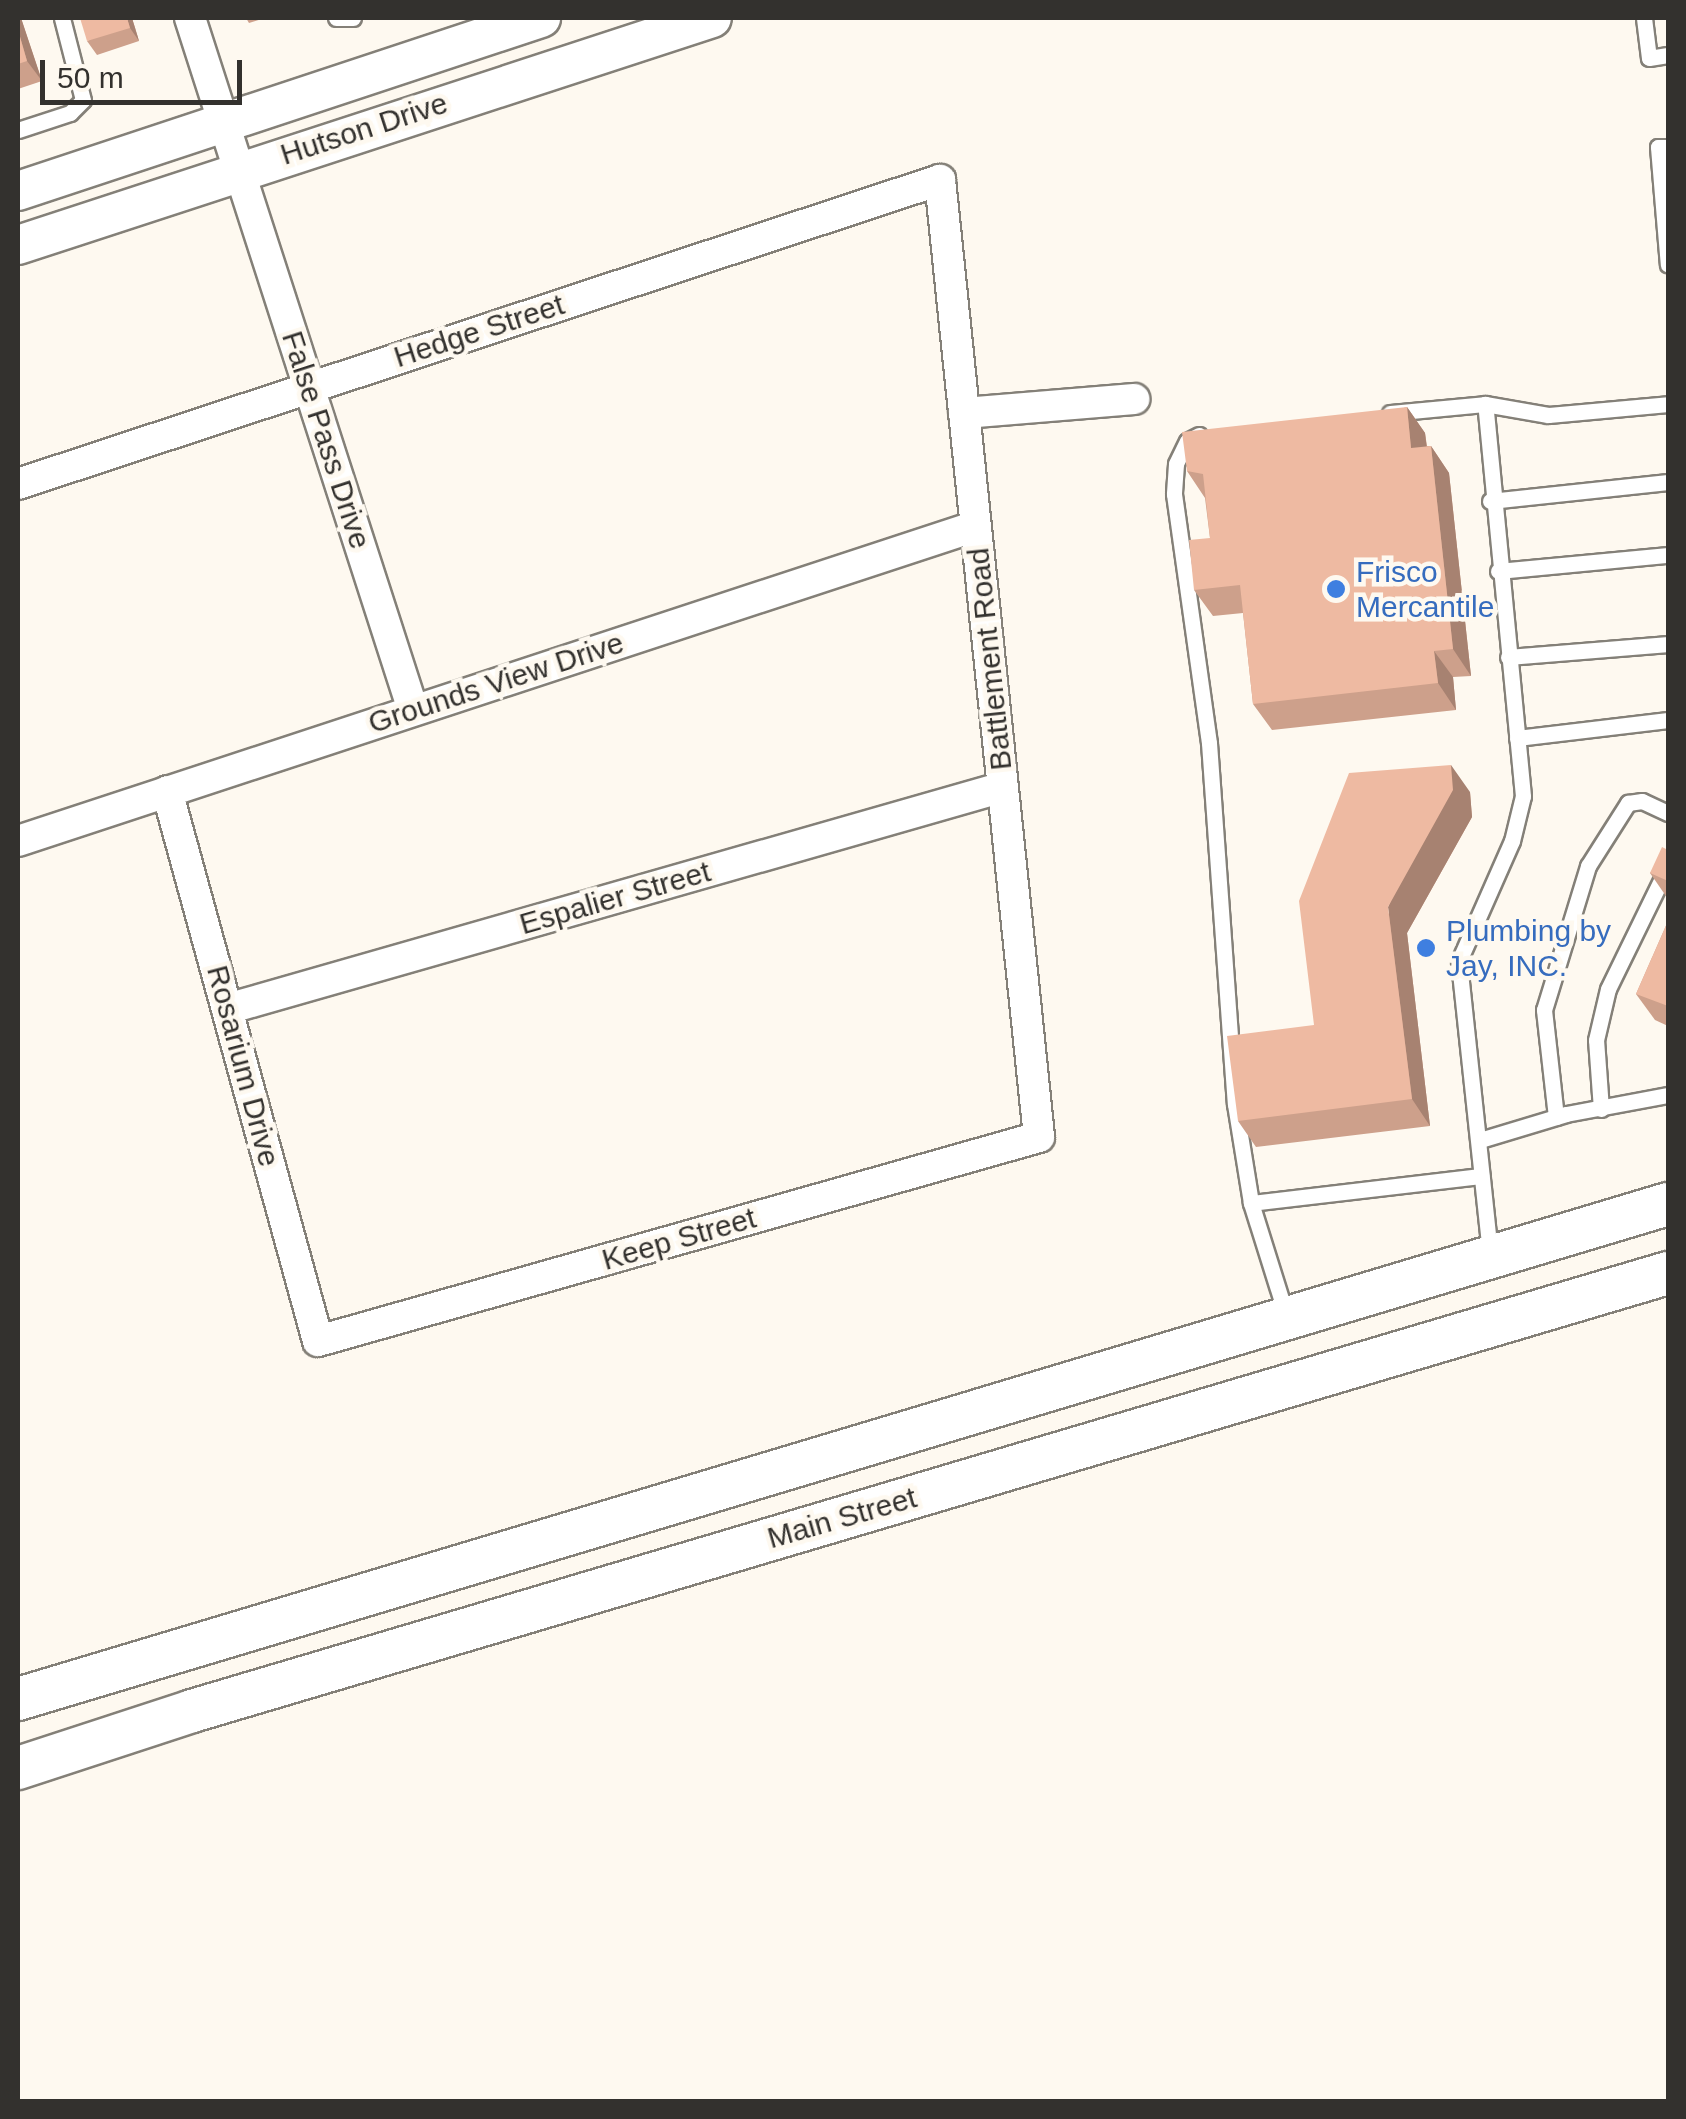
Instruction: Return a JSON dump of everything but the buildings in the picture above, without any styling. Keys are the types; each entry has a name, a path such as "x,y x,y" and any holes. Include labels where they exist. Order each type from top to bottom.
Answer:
{"main road":[{"name":"Main Street","path":"18,1698 1668,1204"},
{"name":"Main Street","path":"18,1768 211,1705 1668,1274"},
{"path":"1287,1318 1304,1382"}],"street":[{"name":"False Pass Drive","path":"190,18 413,710"},
{"name":"Hutson Drive","path":"18,192 540,18"},
{"name":"Hutson Drive","path":"18,245 712,18"},
{"name":"Hedge Street","path":"18,484 940,180"},
{"name":"Battlement Road","path":"940,180 1039,1137"},
{"path":"964,413 1134,399"},
{"name":"Grounds View Drive","path":"18,841 976,526"},
{"name":"Espalier Street","path":"227,1009 1003,787"},
{"name":"Rosarium Drive","path":"167,791 318,1341"},
{"name":"Keep Street","path":"318,1341 1039,1137"}],"lane":[{"path":"18,130 70,112 82,100 62,18"},
{"path":"336,18 353,18"},
{"path":"1644,18 1649,58 1668,55"},
{"path":"1668,147 1658,148 1668,265"},
{"path":"1366,416 1485,404 1548,416 1668,404"},
{"path":"1485,404 1490,501 1522,813 1459,961 1491,1258"},
{"path":"1227,429 1187,442 1174,494 1209,743 1235,1104 1251,1203 1287,1318"},
{"path":"1490,501 1668,482"},
{"path":"1498,571 1668,554"},
{"path":"1508,658 1668,644"},
{"path":"1517,738 1668,720"},
{"path":"1556,1117 1544,1010 1588,866 1628,803 1642,801 1668,814"},
{"path":"1601,1110 1596,1040 1608,989 1668,866"},
{"path":"1480,1140 1556,1117 1668,1095"},
{"path":"1251,1203 1481,1176"}],"place":[{"name":"Frisco Mercantile","path":"1336,589"},
{"name":"Plumbing by Jay, INC.","path":"1426,948"}]}
